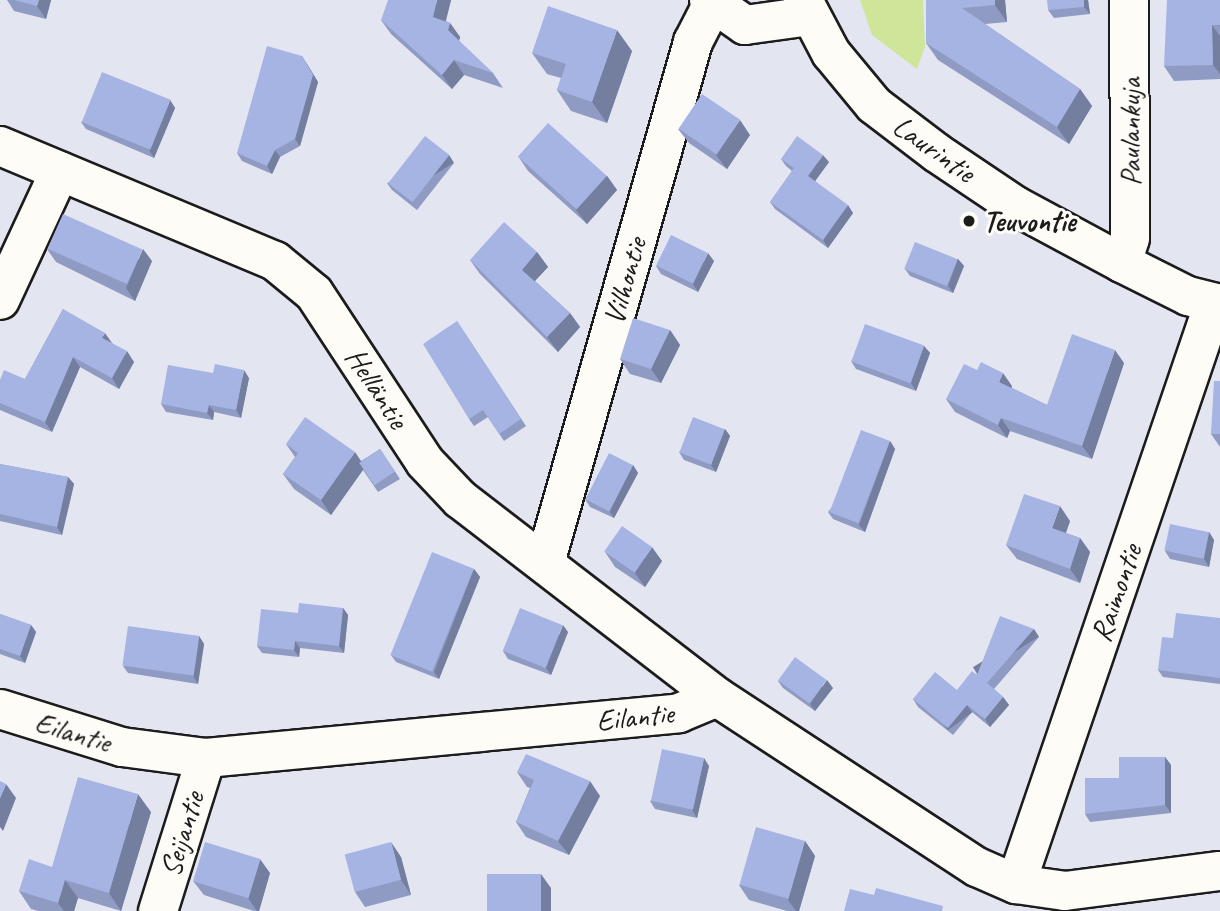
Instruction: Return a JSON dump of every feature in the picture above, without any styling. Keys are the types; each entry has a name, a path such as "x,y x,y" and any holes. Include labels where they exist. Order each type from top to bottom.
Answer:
{"street":[{"name":"Paulankuja","path":"1122,263 1130,238 1129,0"},
{"path":"711,1 745,25 807,8"},
{"name":"Vilhontie","path":"545,563 693,42 711,1"},
{"name":"Laurintie","path":"807,8 874,105 1016,206 1122,263 1217,303"},
{"name":"Helläntie","path":"0,146 275,261 304,285 425,462 460,499 717,697"},
{"path":"0,300 60,171"},
{"name":"Raimontie","path":"1016,884 1217,303"},
{"name":"Eilantie","path":"0,709 122,747 206,758 679,713 717,697 977,867 1016,884 1065,891 1220,871"},
{"name":"Seijantie","path":"158,911 206,758"}],"green space":[{"path":"860,0 923,0 925,47 917,69 872,35"}],"building":[{"path":"14,0 39,0 37,6"},
{"path":"388,0 437,0 433,17 450,23 448,30 493,73 454,60 442,75 381,20"},
{"path":"926,0 995,0 995,5 962,8 1080,89 1057,127 926,43"},
{"path":"1047,0 1084,0 1084,7 1048,10"},
{"path":"1167,0 1220,0 1220,25 1212,25 1213,65 1164,66"},
{"path":"548,6 617,30 592,102 557,90 566,64 532,53"},
{"path":"267,46 302,56 313,75 295,139 275,150 267,166 237,153"},
{"path":"102,72 171,100 150,150 82,122"},
{"path":"702,94 740,120 717,155 679,129"},
{"path":"548,123 607,176 577,209 518,156"},
{"path":"425,136 449,155 412,202 388,183"},
{"path":"797,136 823,155 808,176 848,205 823,240 770,202 794,168 781,159"},
{"path":"63,214 142,249 127,284 48,249"},
{"path":"504,222 537,252 522,270 570,313 547,337 470,260"},
{"path":"671,235 708,253 693,284 656,266"},
{"path":"915,242 958,259 947,286 904,269"},
{"path":"63,309 105,333 102,338 127,351 112,378 73,357 45,422 0,403 0,380 4,370 25,379"},
{"path":"633,318 670,330 651,369 620,359"},
{"path":"457,321 521,419 499,434 483,410 469,419 423,344"},
{"path":"865,324 924,346 911,383 851,362"},
{"path":"1072,334 1115,350 1082,446 1001,418 998,425 946,399 964,364 977,370 981,362 1003,373 999,382 1047,405"},
{"path":"215,364 244,370 236,410 209,405 207,413 161,404 168,365 213,373"},
{"path":"1214,381 1220,381 1220,434 1211,434"},
{"path":"305,417 355,452 321,500 283,474 298,453 286,444"},
{"path":"693,417 725,429 711,465 679,452"},
{"path":"861,430 890,441 858,523 829,512"},
{"path":"380,449 395,471 374,485 359,463"},
{"path":"609,453 633,465 609,512 585,499"},
{"path":"0,464 68,477 57,527 0,514"},
{"path":"1024,494 1060,506 1052,528 1080,538 1070,569 1006,545"},
{"path":"1170,524 1209,532 1204,559 1164,550"},
{"path":"622,526 652,547 635,573 604,551"},
{"path":"432,552 474,569 432,672 390,655"},
{"path":"299,603 343,608 339,646 295,641 294,650 257,646 261,609 298,613"},
{"path":"520,608 563,625 545,668 503,651"},
{"path":"1176,613 1220,618 1220,678 1158,670 1162,637 1173,638"},
{"path":"0,614 31,625 20,656 0,649"},
{"path":"1000,616 1034,629 987,683 1003,697 985,719 967,705 948,728 913,699 935,672 957,690 972,671 977,675"},
{"path":"128,626 199,636 194,676 122,666"},
{"path":"795,657 827,680 810,703 778,680"},
{"path":"662,749 704,758 693,810 651,801"},
{"path":"526,754 590,781 558,841 516,822 534,780 517,772"},
{"path":"1119,757 1165,757 1165,805 1085,814 1085,778 1119,778"},
{"path":"78,777 138,794 109,893 65,880 58,903 19,891 29,859 52,867"},
{"path":"0,781 6,784 0,798"},
{"path":"756,827 805,841 788,899 739,885"},
{"path":"205,842 260,859 248,898 193,881"},
{"path":"391,842 401,880 355,892 345,854"},
{"path":"487,874 541,874 541,911 487,911"},
{"path":"876,888 943,906 942,911 844,911 850,889 874,895"}],"place":[{"name":"Teuvontie","path":"969,221"}]}
